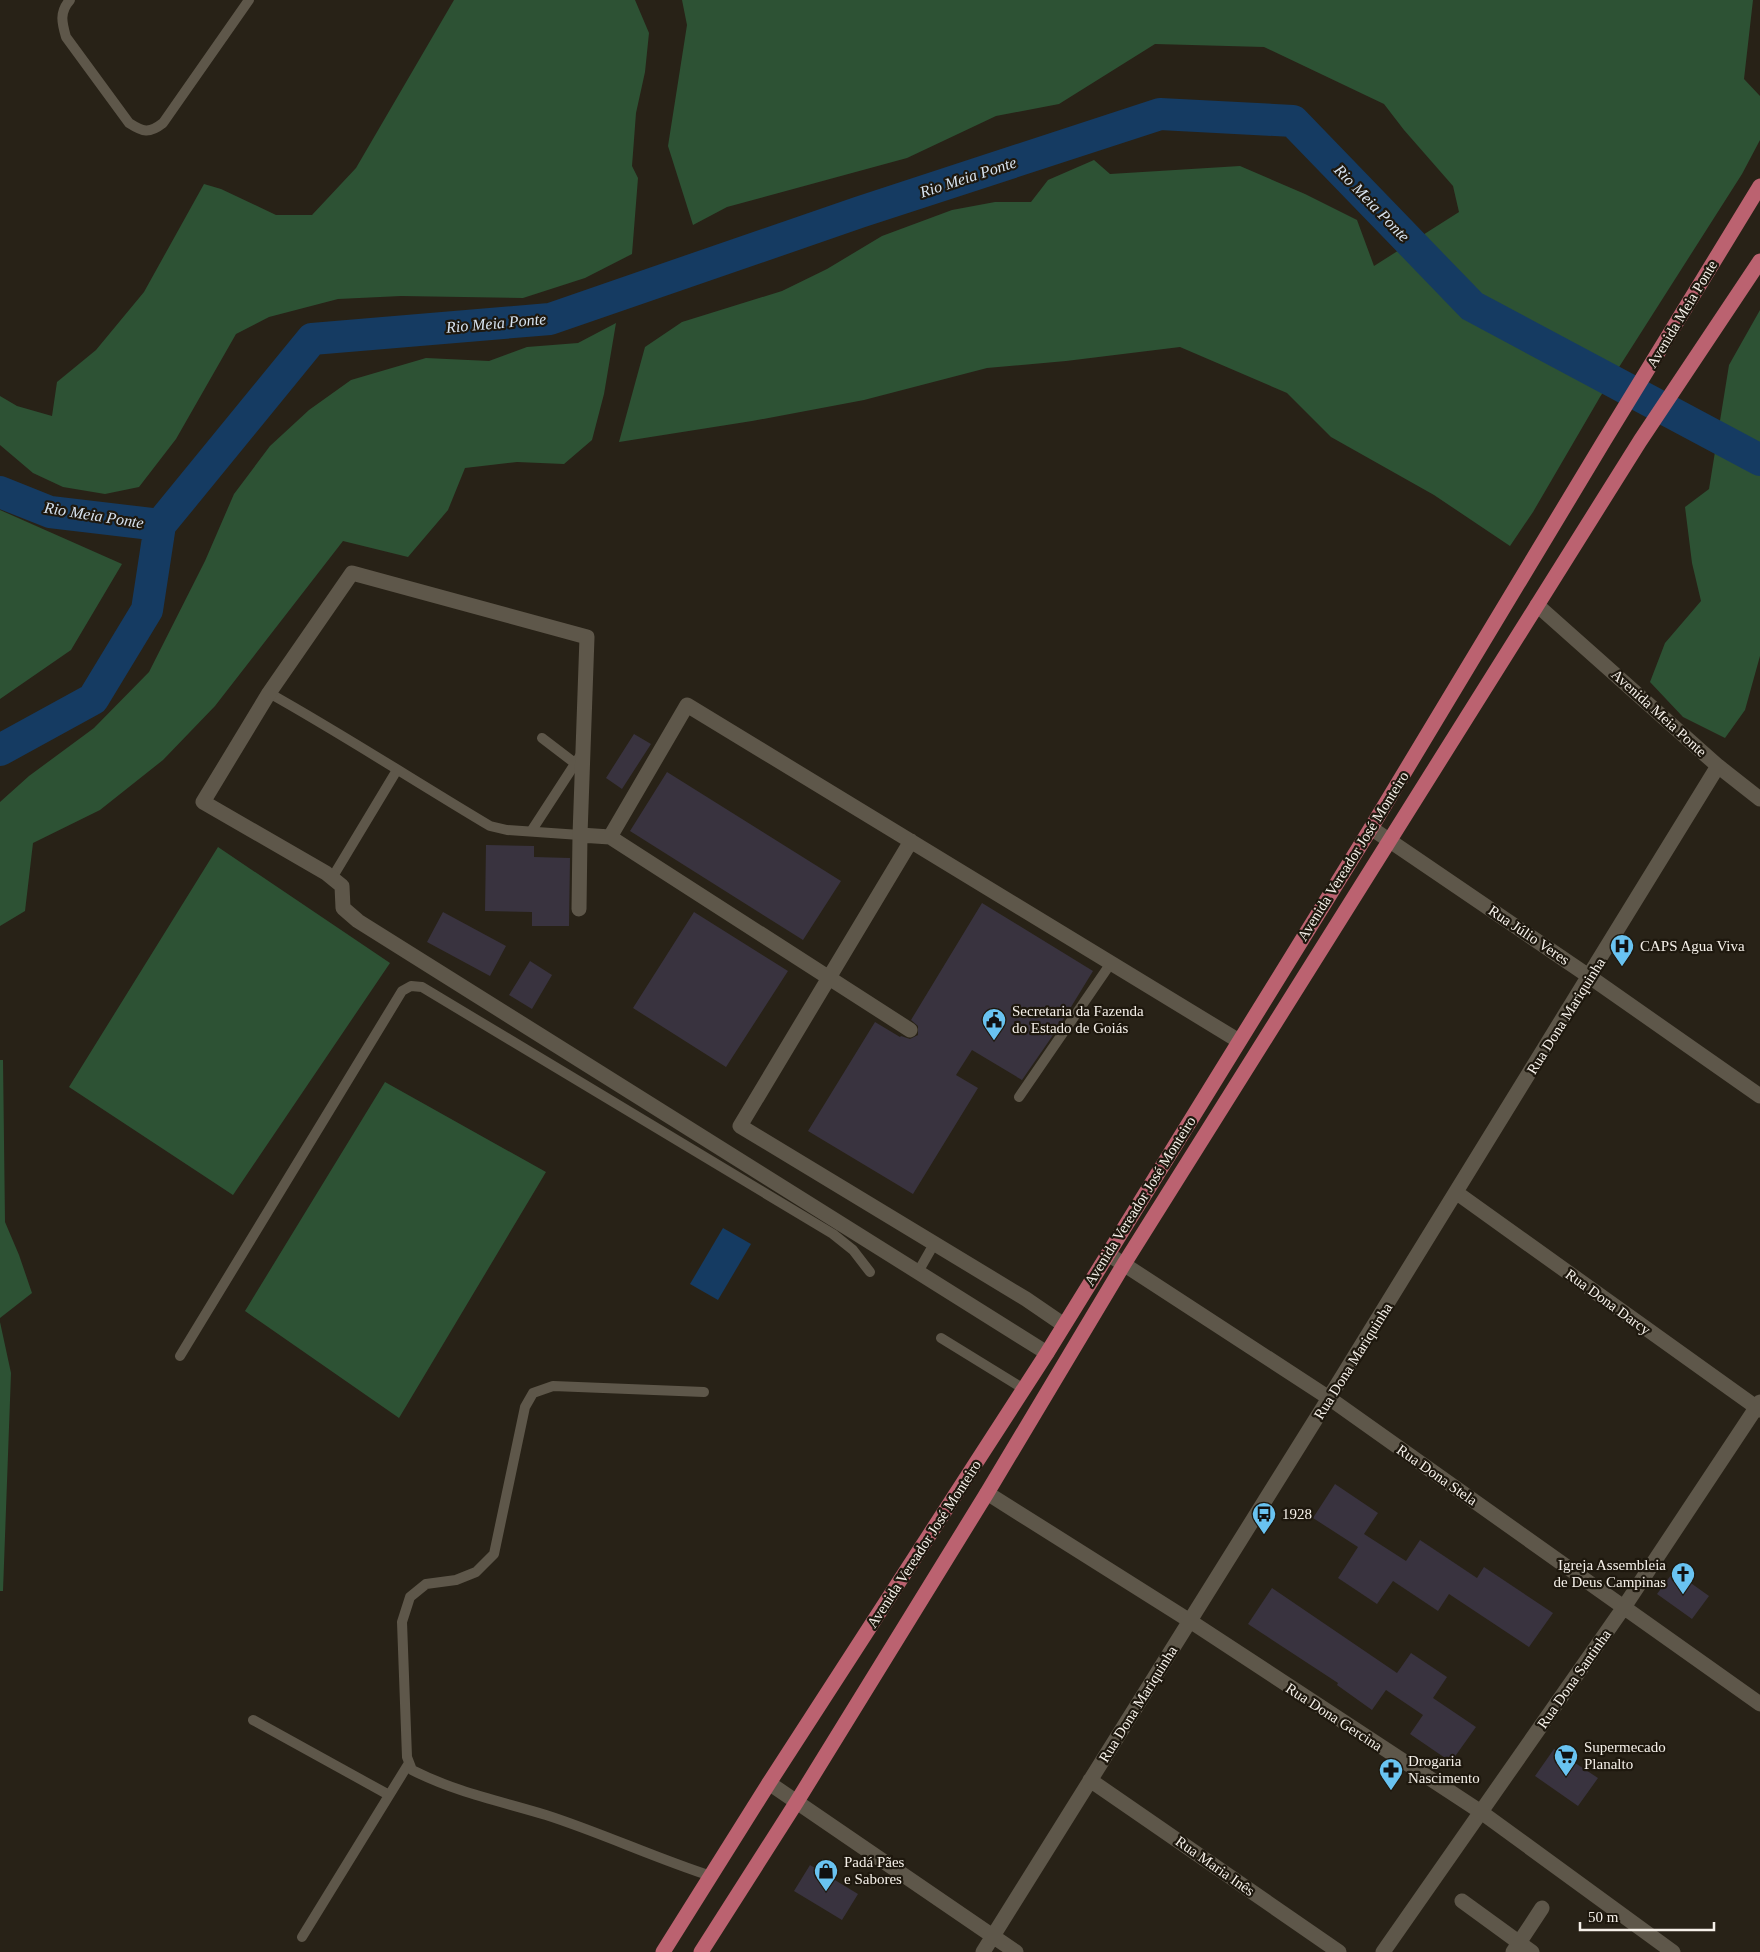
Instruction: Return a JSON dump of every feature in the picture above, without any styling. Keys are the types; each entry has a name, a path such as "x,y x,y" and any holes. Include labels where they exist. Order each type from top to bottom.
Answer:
{"main road":[{"name":"Avenida Meia Ponte","path":"1604,441 1760,186"},
{"name":"Avenida Vereador José Monteiro","path":"701,1952 796,1803 987,1493 1124,1264 1640,441 1760,260"},
{"name":"Avenida Vereador José Monteiro","path":"662,1952 1047,1353 1371,828 1604,441"}],"street":[{"path":"579,909 579,758 587,638 352,573 270,693 203,802 326,873 342,886 343,908 358,921 1047,1353"},
{"name":"Avenida Meia Ponte","path":"1538,604 1718,766 1760,800"},
{"path":"610,837 687,704 1239,1041"},
{"name":"Rua Dona Mariquinha","path":"983,1952 1330,1398 1718,766"},
{"name":"Rua Júlio Veres","path":"1371,828 1590,977 1760,1096"},
{"path":"580,834 610,837 910,1030"},
{"path":"911,841 740,1126 1026,1299 1064,1324"},
{"name":"Rua Dona Darcy","path":"1456,1193 1759,1406"},
{"name":"Rua Dona Stela","path":"1108,1254 1330,1398 1760,1704"},
{"name":"Rua Dona Santinha","path":"1383,1952 1624,1607 1759,1406"},
{"name":"Rua Dona Gercina","path":"987,1493 1190,1621 1481,1812 1674,1952"},
{"name":"Rua Maria Inês","path":"1090,1780 1339,1952"},
{"path":"769,1783 1016,1952"},
{"path":"1462,1901 1516,1947 1532,1952"},
{"path":"1516,1947 1542,1908"}],"lane":[{"path":"70,0 66,4 61,20 66,37 129,123 141,130 154,130 163,123 249,0"},
{"path":"270,693 355,742 397,770 490,826 507,830 580,834"},
{"path":"532,830 579,758 542,738"},
{"path":"332,878 397,770"},
{"path":"1019,1097 1111,963"},
{"path":"180,1356 402,991 411,986 422,987 833,1234 853,1250 870,1272"},
{"path":"918,1272 934,1244"},
{"path":"941,1338 1024,1389"},
{"path":"704,1392 553,1386 533,1393 525,1407 494,1554 476,1572 456,1580 426,1584 410,1597 402,1622 407,1757 412,1770 472,1795 547,1816 711,1876"},
{"path":"253,1720 389,1795"},
{"path":"302,1937 409,1763"}],"green space":[{"path":"454,0 635,0 649,33 645,72 636,113 632,166 638,178 632,254 585,278 523,298 401,296 338,299 269,317 236,334 176,439 139,487 105,494 63,487 33,473 0,445 0,396 17,406 52,416 57,382 96,350 144,292 204,184 221,189 276,215 312,215 356,168"},
{"path":"682,0 1753,0 1744,79 1760,96 1760,140 1742,174 1600,397 1533,512 1510,546 1434,495 1331,437 1287,393 1180,347 1066,361 987,368 864,400 752,421 619,442 645,347 682,322 782,291 827,269 882,236 952,210 995,202 1031,202 1048,180 1094,160 1110,174 1240,166 1305,194 1357,220 1374,266 1459,212 1453,186 1384,104 1264,47 1155,44 1059,104 996,116 907,158 727,207 693,225 668,146 687,25"},
{"path":"1760,310 1760,656 1745,710 1725,738 1683,717 1650,682 1665,643 1701,601 1692,563 1685,507 1709,489 1729,365"},
{"path":"616,323 604,394 592,440 564,464 517,462 465,468 448,510 408,557 343,541 215,706 163,760 100,810 33,843 25,911 0,926 0,802 29,776 94,728 149,672 205,561 234,494 270,446 309,410 351,380 426,358 489,361 527,347 578,343"},
{"path":"0,510 122,564 71,650 0,699"},
{"path":"218,847 390,963 233,1195 69,1087"},
{"path":"0,1060 3,1060 5,1222 32,1293 0,1318"},
{"path":"385,1082 546,1172 399,1418 245,1311"},
{"path":"0,1322 11,1373 3,1591 0,1591"}],"water":[{"path":"723,1228 751,1244 718,1300 690,1284"}],"building":[{"path":"634,734 651,744 622,789 606,778"},
{"path":"667,772 841,881 803,940 630,831"},
{"path":"486,845 534,846 534,857 570,858 569,926 532,926 532,912 485,911"},
{"name":"Secretaria da Fazenda do Estado de Goiás","path":"982,903 1093,971 1060,1025 1022,1080 972,1050 956,1075 978,1088 913,1194 808,1131 875,1022 900,1037 910,1039 918,1035 918,1026 911,1020"},
{"path":"443,912 506,946 490,976 427,942"},
{"path":"694,912 788,971 726,1067 633,1008"},
{"path":"530,961 552,975 532,1009 509,995"},
{"path":"1335,1484 1378,1513 1364,1534 1406,1561 1420,1540 1477,1578 1484,1567 1553,1613 1529,1647 1449,1594 1438,1611 1393,1581 1377,1604 1338,1578 1358,1547 1313,1518"},
{"name":"Igreja Assembleia de Deus Campinas","path":"1674,1571 1709,1596 1692,1619 1657,1594"},
{"path":"1272,1588 1397,1673 1411,1653 1447,1677 1433,1698 1476,1727 1451,1762 1410,1734 1423,1715 1386,1690 1372,1710 1337,1685 1338,1683 1248,1624"},
{"name":"Supermecado Planalto","path":"1554,1749 1598,1778 1578,1806 1535,1776"},
{"name":"Padá Pães e Sabores","path":"810,1865 858,1894 842,1920 794,1891"}],"waterway":[{"name":"Rio Meia Ponte","path":"0,492 50,512 160,525 312,339 550,319 860,212 1160,114 1293,121 1472,306 1760,460"},
{"name":"Rio Meia Ponte","path":"0,750 93,699 147,610 160,525"}],"place":[{"name":"CAPS Agua Viva","path":"1622,967"},
{"name":"Secretaria da Fazenda do Estado de Goiás","path":"994,1041"},
{"name":"1928","path":"1264,1535"},
{"name":"Igreja Assembleia de Deus Campinas","path":"1683,1595"},
{"name":"Supermecado Planalto","path":"1566,1777"},
{"name":"Drogaria Nascimento","path":"1391,1791"},
{"name":"Padá Pães e Sabores","path":"826,1892"}]}
